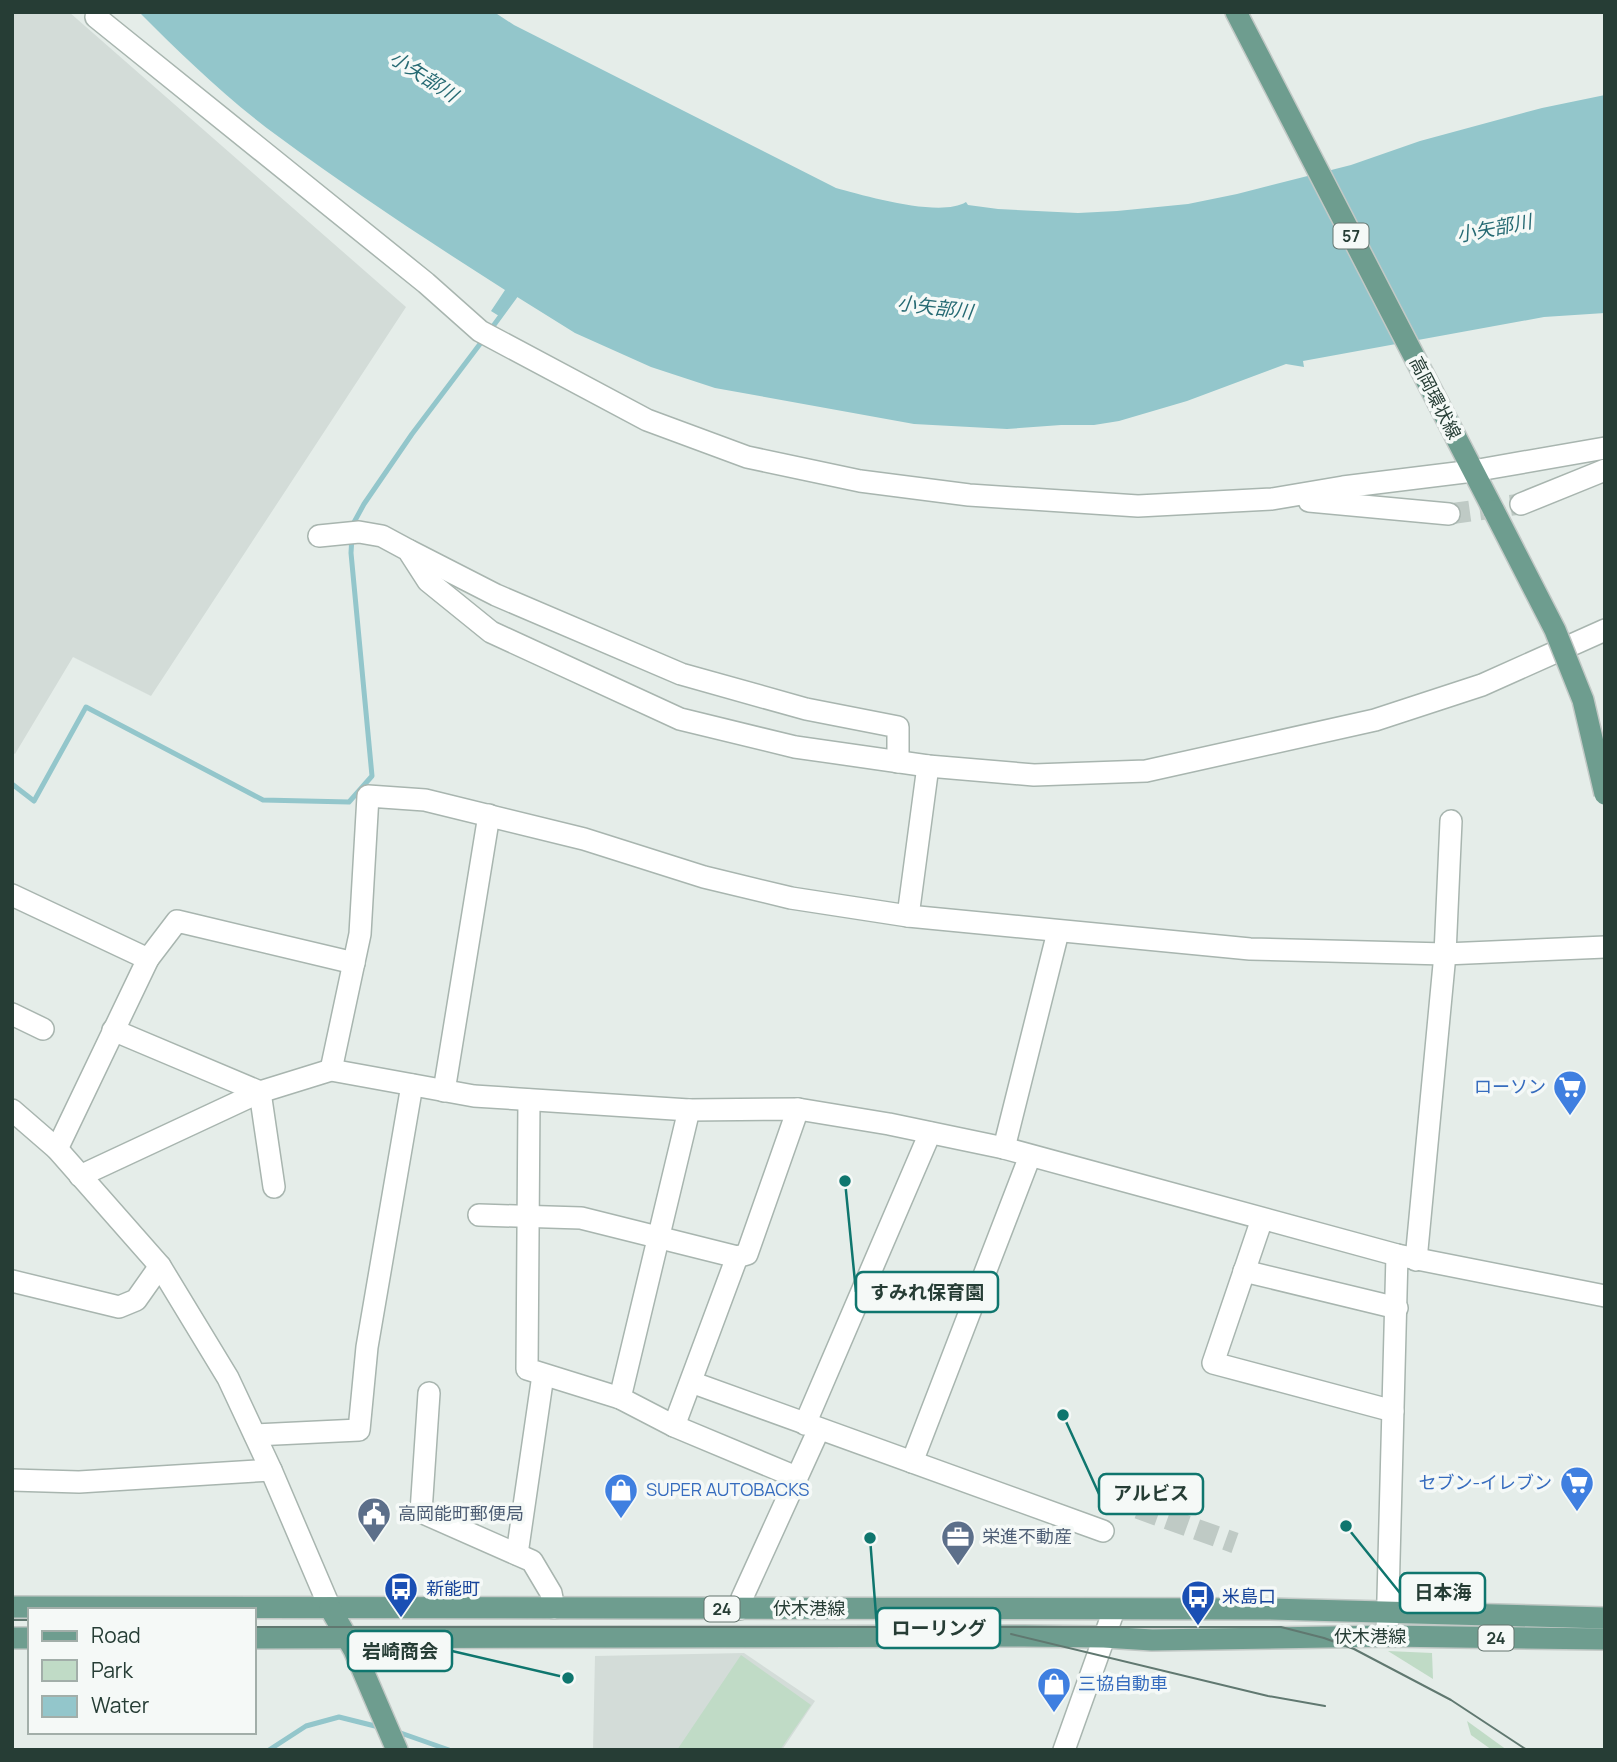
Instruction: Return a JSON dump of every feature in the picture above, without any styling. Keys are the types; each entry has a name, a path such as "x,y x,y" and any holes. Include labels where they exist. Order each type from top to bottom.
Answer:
{"main road":[{"name":"高岡環状線","path":"1236,12 1555,630 1583,700 1605,795"},
{"name":"伏木港線","path":"12,1608 1388,1611 1605,1618"},
{"path":"330,1608 359,1660 397,1750"},
{"name":"伏木港線","path":"256,1638 1104,1637 1152,1640 1387,1636 1605,1639"}],"street":[{"path":"96,17 426,283 480,331 647,420 747,457 860,481 969,495 1138,506 1272,499 1470,465 1605,448"},
{"path":"1521,504 1605,470"},
{"path":"1272,499 1449,514"},
{"path":"319,536 359,531 382,536 496,595 681,674 806,709 898,727 898,762"},
{"path":"408,550 428,582 491,632 680,719 795,747 928,766 1034,775 1146,771 1375,720 1482,685 1605,630"},
{"path":"908,916 928,766"},
{"path":"331,1070 360,934 368,796 425,800 584,839 704,877 779,895 908,916 1250,949 1445,954 1605,947"},
{"path":"444,1091 489,815"},
{"path":"1387,1636 1396,1308 1407,1258 1445,954 1451,821"},
{"path":"16,904 148,959"},
{"path":"57,1149 148,959 177,921 354,963"},
{"path":"1004,1148 1058,932"},
{"path":"12,1014 43,1029"},
{"path":"113,1030 260,1092"},
{"path":"80,1176 260,1092 331,1070 474,1096 689,1110 798,1109 1004,1148 1407,1258 1605,1296"},
{"path":"255,1435 359,1430 367,1347 412,1085"},
{"path":"260,1092 274,1188"},
{"path":"529,1100 527,1369 620,1398 674,1426 796,1477"},
{"path":"479,1215 581,1218 737,1257 747,1254 798,1109"},
{"path":"12,1110 57,1149 160,1266 228,1378 330,1608"},
{"path":"620,1398 689,1110"},
{"path":"740,1609 796,1477 812,1426 930,1133"},
{"path":"912,1462 1030,1156"},
{"path":"1262,1219 1213,1363 1393,1411"},
{"path":"674,1426 737,1257"},
{"path":"13,1288 119,1307 136,1300 160,1266"},
{"path":"1244,1271 1396,1308"},
{"path":"517,1554 542,1375"},
{"path":"691,1382 1103,1531"},
{"path":"429,1393 421,1512 532,1561 551,1593 554,1608"},
{"path":"12,1479 79,1482 271,1470"},
{"path":"1064,1750 1114,1610"}],"shaded area":[{"path":"12,12 69,12 406,307 151,696 73,657 15,754 12,752"},
{"path":"744,1653 815,1701 782,1750 593,1750 595,1656"}],"green space":[{"path":"1388,1651 1432,1653 1433,1679"},
{"path":"741,1655 811,1705 780,1750 677,1750"},
{"path":"1467,1721 1507,1750 1492,1750 1471,1735"}],"water":[{"name":"小矢部川","path":"139,12 494,12 514,25 836,188 902,204 939,208 966,202 968,205 998,209 1078,213 1188,204 1351,165 1420,141 1542,108 1605,95 1605,313 1544,317 1303,361 1304,367 1286,364 1187,401 1119,421 1094,425 1007,429 914,424 715,388 651,367 575,333 514,295 499,316 491,311 505,290 362,196 260,123 206,77"}],"waterway":[{"path":"491,329 518,292"},
{"path":"352,526 412,434 483,340"},
{"path":"12,784 34,801 86,707 263,800 349,802 372,776 351,553 352,536"},
{"path":"269,1750 306,1726 339,1717 379,1727"},
{"path":"395,1731 449,1750"}],"tunnel":[{"path":"1449,514 1521,504"},
{"path":"1109,1498 1235,1543"}],"tram line":[{"path":"12,1620 28,1620"},
{"path":"256,1627 1281,1627 1354,1649 1451,1700 1527,1750"},
{"path":"1011,1634 1268,1696 1325,1706"}],"place":[{"name":"ローソン","path":"1570,1117"},
{"name":"すみれ保育園","path":"845,1181"},
{"name":"アルビス","path":"1063,1415"},
{"name":"セブン-イレブン","path":"1577,1513"},
{"name":"SUPER AUTOBACKS","path":"621,1520"},
{"name":"日本海","path":"1346,1526"},
{"name":"ローリング","path":"870,1538"},
{"name":"高岡能町郵便局","path":"374,1544"},
{"name":"栄進不動産","path":"958,1567"},
{"name":"新能町","path":"401,1619"},
{"name":"米島口","path":"1198,1627"},
{"name":"岩崎商会","path":"568,1678"},
{"name":"三協自動車","path":"1054,1714"}]}
